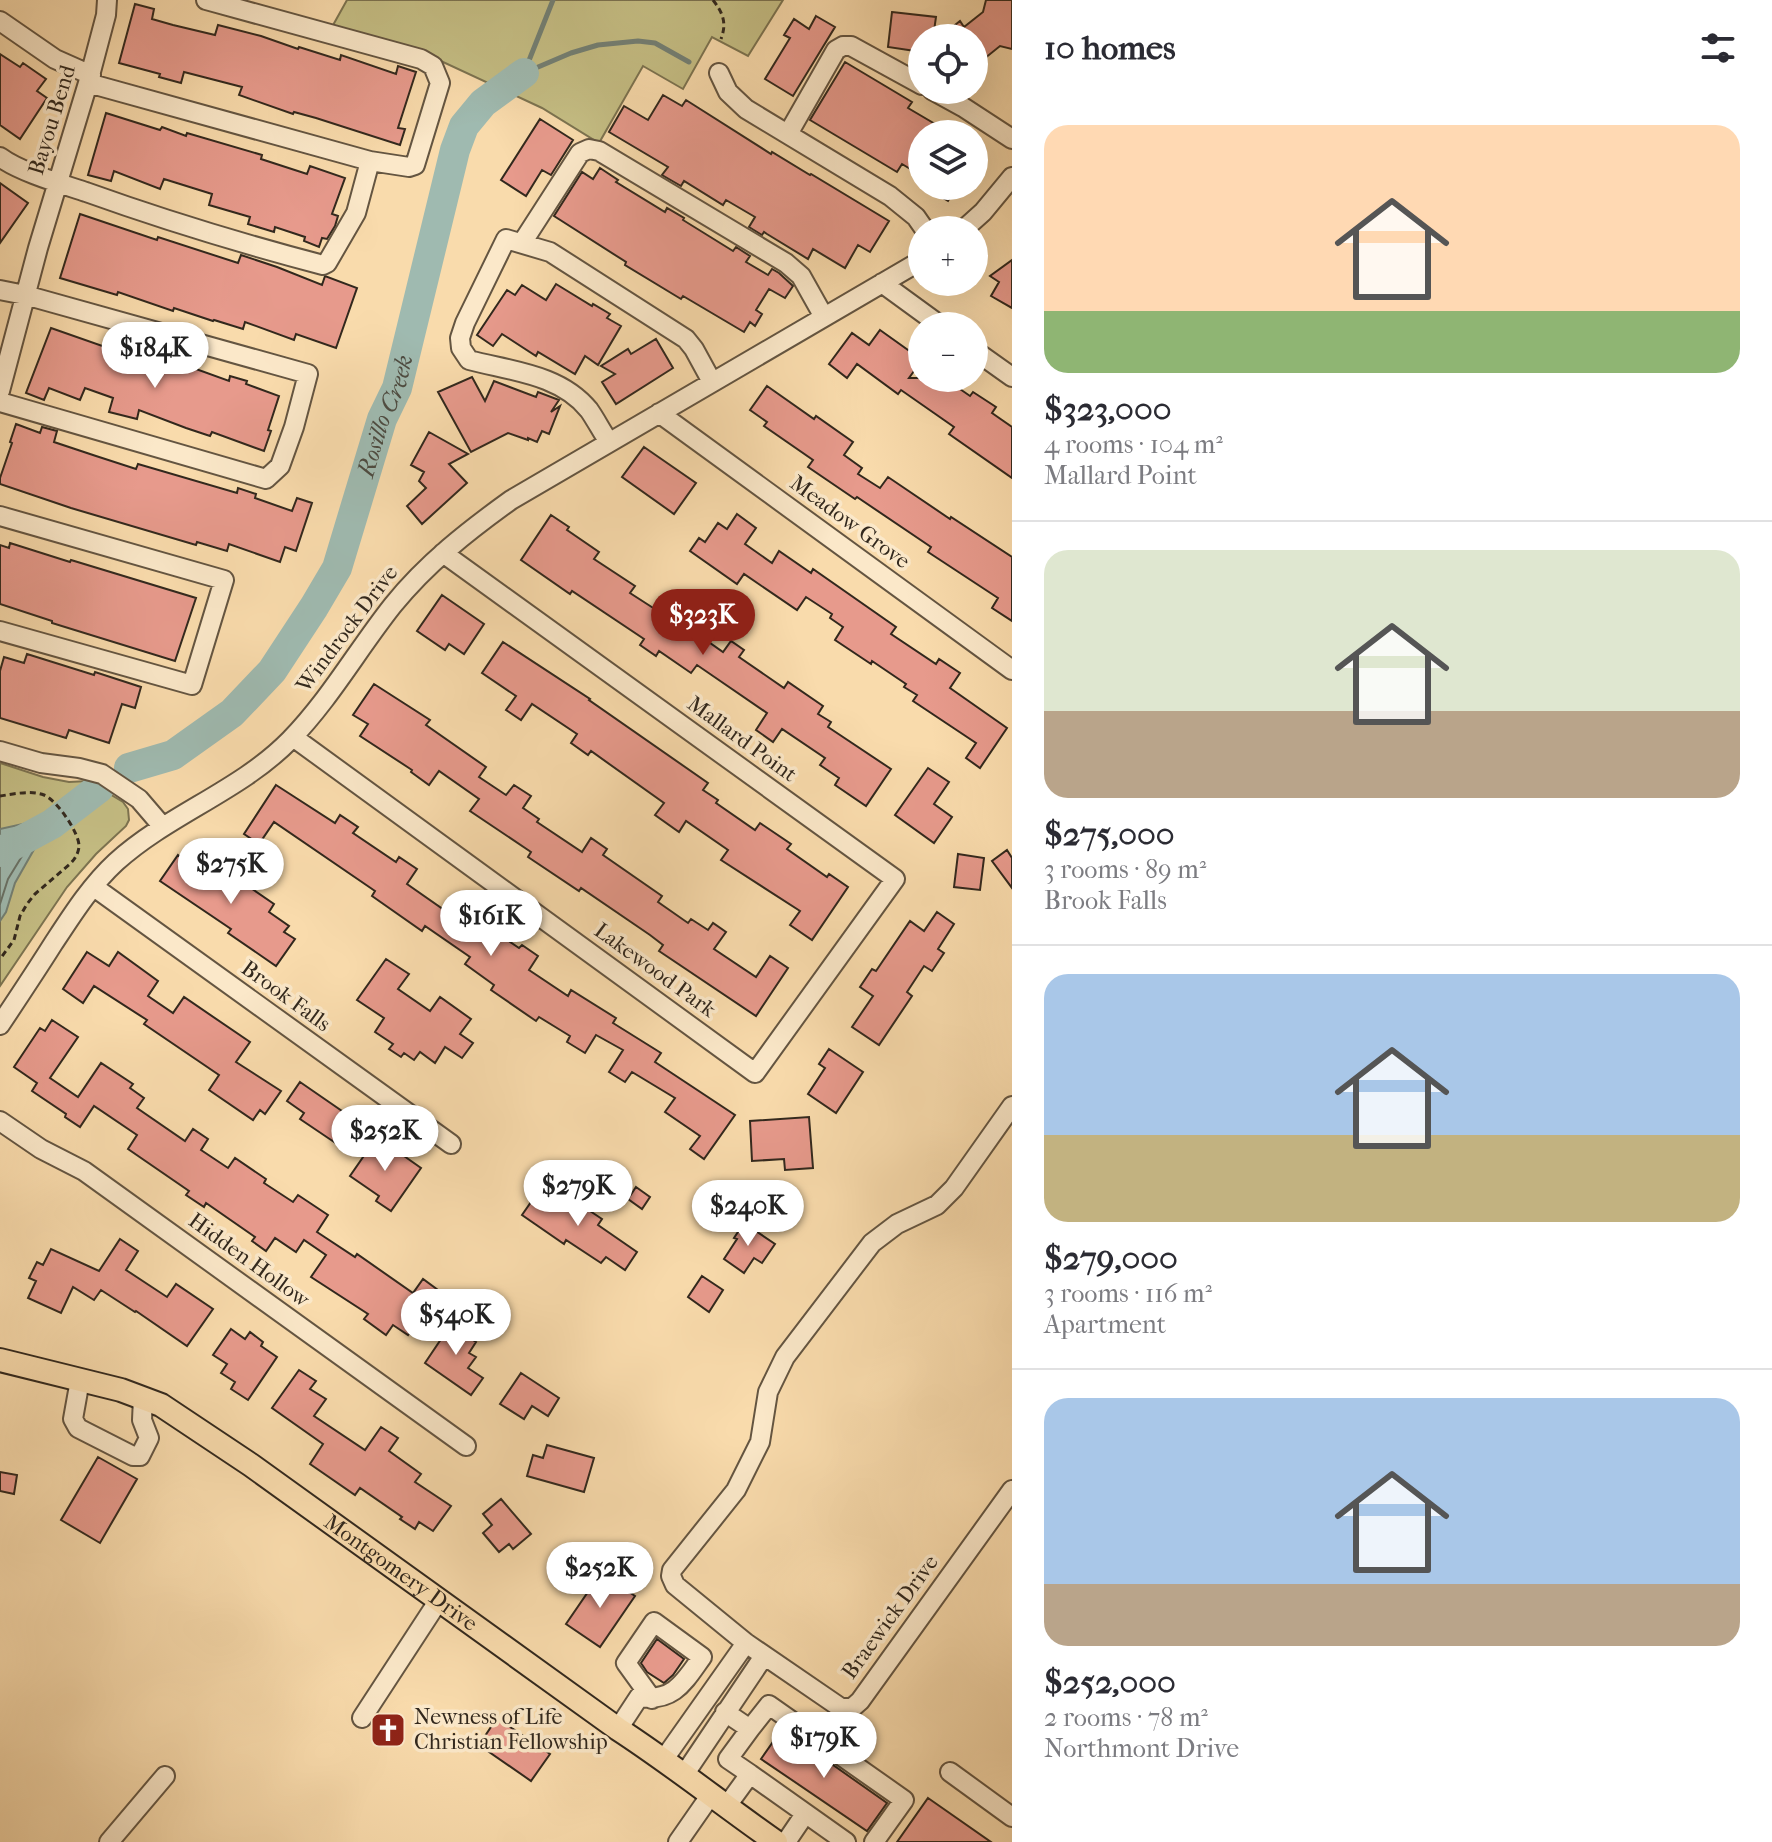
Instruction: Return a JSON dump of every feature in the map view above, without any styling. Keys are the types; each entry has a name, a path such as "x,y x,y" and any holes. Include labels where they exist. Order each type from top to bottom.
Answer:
{"main road":[{"name":"Montgomery Drive","path":"0,1360 121,1390 161,1405 251,1465 776,1842"}],"street":[{"name":"Bayou Bend","path":"0,391 25,295 90,79 107,0"},
{"path":"0,21 90,79 370,161 409,167 415,165 440,83 433,66 421,59 206,0"},
{"path":"788,134 836,50 843,46 851,46 908,77"},
{"path":"719,73 728,92 746,109 890,196 915,216"},
{"path":"958,104 1012,139"},
{"path":"609,442 587,409 566,389 539,376 469,360 461,348 460,338 465,323 514,241 580,153 589,149 599,151 786,263 801,276 824,317"},
{"path":"0,157 58,183 168,221 323,265 356,213 370,161"},
{"path":"979,216 1012,177"},
{"path":"514,241 550,252 686,339 712,382"},
{"name":"Windrock Drive","path":"0,1025 79,905 115,863 163,827 256,770 293,737 327,696 392,606 421,573 465,533 511,500 908,268"},
{"path":"882,283 922,312"},
{"path":"0,290 308,374 280,466 266,479 0,402"},
{"path":"988,360 1012,377"},
{"name":"Meadow Grove","path":"659,413 1012,670"},
{"path":"0,516 224,580 192,685 0,631"},
{"name":"Mallard Point","path":"443,553 895,879 755,1073"},
{"name":"Lakewood Park","path":"293,737 755,1073"},
{"path":"0,751 41,763 102,774 139,799 163,827"},
{"name":"Brook Falls","path":"94,887 451,1144"},
{"name":"Braewick Drive","path":"1012,1106 954,1188 937,1205 897,1224 872,1243 785,1357 768,1392 760,1442 736,1490 672,1570 671,1576 675,1585 746,1643 841,1708 852,1708 1012,1490"},
{"name":"Hidden Hollow","path":"0,1121 41,1149 84,1171 466,1446"},
{"path":"80,1380 73,1419 78,1428 133,1456 144,1452 149,1438 142,1420 143,1398"},
{"path":"362,1718 439,1600"},
{"path":"664,1759 746,1643"},
{"path":"684,1775 764,1656"},
{"path":"618,1729 639,1697 660,1697 697,1714"},
{"path":"846,1842 728,1759 769,1705 904,1800 874,1842"},
{"path":"725,1712 750,1729"},
{"path":"950,1772 1012,1817"},
{"path":"678,1842 750,1774"},
{"path":"109,1842 165,1776"},
{"path":"786,1842 805,1814"}],"path":[{"path":"713,0 723,14 721,39"},
{"path":"0,796 23,793 49,798 70,823 79,847 70,864 27,904 20,916 14,940 0,959"},
{"path":"70,864 78,870"}],"shaded area":[{"path":"347,0 783,0 748,56 712,37 683,89 643,66 599,143 542,108 428,55 332,27"},
{"path":"0,763 43,777 69,782 88,781 123,802 128,809 129,820 67,887 0,986"}],"water":[{"path":"45,819 52,824 51,834 36,846 15,883 0,921 0,829"}],"building":[{"path":"986,0 1012,0 1012,49 1000,46 988,56 988,24 968,24 983,12"},
{"path":"135,4 154,9 152,19 173,25 215,35 218,25 340,60 341,55 396,74 398,66 416,72 398,128 405,129 400,145 239,95 242,87 184,72 181,83 119,63"},
{"path":"892,12 936,17 935,24 908,24 908,50 888,47"},
{"path":"816,16 835,27 793,96 765,79 790,38 784,35 794,19 809,29"},
{"path":"0,54 20,67 23,63 46,79 37,91 47,98 20,139 0,125"},
{"path":"845,62 908,100 911,104 908,108 928,120 908,120 908,168 902,164 897,172 810,120"},
{"path":"663,95 682,106 686,100 771,154 889,221 870,252 858,245 845,268 813,249 808,259 764,232 762,235 749,227 755,217 726,200 723,205 684,181 681,186 662,175 668,167 609,132 624,106 648,120"},
{"path":"106,113 262,155 261,159 307,174 310,166 345,178 332,214 338,216 335,226 327,239 322,238 319,247 304,241 305,237 275,227 274,232 248,224 250,217 209,205 212,194 164,179 160,189 114,171 111,181 88,175"},
{"path":"540,119 573,140 551,175 542,170 526,196 501,180"},
{"path":"600,168 618,180 616,182 665,212 667,208 733,251 736,247 750,256 746,262 768,275 772,269 793,286 785,298 769,289 756,310 762,314 755,326 750,322 744,332 625,265 626,262 554,216 582,172 593,179"},
{"path":"0,183 28,203 0,243"},
{"path":"80,214 238,263 241,255 322,285 325,276 357,288 336,348 296,334 294,340 245,322 243,329 60,278"},
{"path":"1012,260 1012,308 991,296 999,282 990,276"},
{"path":"556,284 610,314 607,318 621,326 598,365 585,356 575,374 538,352 536,356 502,334 493,346 477,335 507,290 515,295 522,285 546,300"},
{"path":"51,328 125,354 126,349 143,354 139,366 164,373 169,361 229,381 230,376 247,381 246,384 279,396 264,451 212,432 210,436 139,410 137,419 109,412 113,398 85,388 80,400 49,388 44,400 26,393"},
{"path":"880,330 908,350 908,392 964,392 970,396 973,392 996,407 992,413 1012,427 1012,478 949,434 954,427 901,390 898,394 857,364 847,378 829,364 852,333 869,345"},
{"path":"656,339 673,368 616,404 602,382 615,374 601,366 628,349 631,354"},
{"path":"472,377 485,401 494,381 536,397 538,392 559,400 551,412 560,406 549,434 542,431 537,442 508,433 471,452 438,392"},
{"path":"767,386 853,442 844,455 862,468 858,474 880,488 888,477 1012,557 1012,621 992,608 998,598 928,552 931,547 808,467 813,460 764,426 767,422 750,410"},
{"path":"16,424 40,433 42,427 57,431 54,442 136,469 138,464 237,493 238,488 256,494 255,498 292,511 297,498 312,503 296,551 285,547 280,562 229,544 227,551 197,542 196,545 0,484"},
{"path":"429,432 468,454 449,464 467,483 422,524 407,506 426,488 419,481 424,472 411,465"},
{"path":"644,447 696,483 674,514 622,477"},
{"path":"737,514 756,528 745,544 772,563 779,551 811,573 813,569 896,627 891,634 936,664 939,659 960,673 950,688 1007,728 980,768 966,758 976,743 913,701 917,695 904,687 906,684 835,640 843,627 830,618 832,614 806,597 797,610 744,574 737,584 690,551 699,538 705,542 718,523 727,529"},
{"path":"551,515 599,552 594,559 635,586 630,593 661,613 668,603 684,614 679,621 723,652 731,641 744,650 739,657 784,688 788,682 823,706 818,714 831,722 828,727 891,769 866,806 835,785 839,778 820,765 825,758 782,729 773,742 756,730 767,713 697,665 691,673 659,651 656,656 640,645 644,639 521,560"},
{"path":"10,543 196,598 175,661 0,604 0,545 9,548"},
{"path":"442,595 484,624 464,654 449,644 445,650 417,631"},
{"path":"503,642 708,783 703,790 718,800 716,803 755,830 760,823 791,844 787,849 827,877 829,874 848,887 812,940 790,925 800,911 721,860 728,850 686,821 679,832 655,815 664,803 591,751 588,755 571,743 577,734 532,704 521,720 506,710 516,696 482,673"},
{"path":"27,654 141,687 135,708 122,704 109,743 69,730 66,738 0,718 0,671 4,657 24,663"},
{"path":"374,684 430,720 426,725 486,767 479,777 506,795 514,785 531,796 523,808 539,819 537,822 582,852 591,838 607,849 603,855 662,896 658,902 688,923 691,919 708,930 713,923 726,932 714,949 756,977 770,956 788,968 756,1016 659,951 663,945 650,935 581,888 579,891 528,857 531,852 470,811 479,799 439,771 429,785 360,736 368,724 353,715"},
{"path":"928,768 949,782 934,804 952,817 934,843 895,815"},
{"path":"276,785 335,823 340,815 358,827 353,833 396,862 399,857 417,869 407,884 450,914 456,905 519,948 522,945 538,956 529,970 568,996 571,990 616,1018 613,1023 661,1053 655,1062 735,1115 704,1159 690,1149 700,1136 665,1112 675,1098 632,1072 625,1082 609,1072 623,1050 596,1035 585,1053 567,1042 570,1036 539,1017 536,1021 491,990 494,985 465,964 470,957 425,926 422,931 372,896 375,891 274,822 259,844 244,834"},
{"path":"1007,850 1012,858 1012,888 992,861"},
{"path":"958,854 984,858 980,890 954,887"},
{"path":"178,855 195,867 203,855 274,904 269,912 289,926 284,932 295,939 276,966 228,933 231,929 160,881"},
{"path":"937,912 954,924 938,949 944,953 932,971 924,966 907,992 912,996 879,1045 852,1027 873,996 860,987 872,969 876,971 910,921 924,931"},
{"path":"87,952 109,966 118,952 158,981 148,996 173,1013 184,997 250,1042 236,1062 281,1091 265,1114 260,1110 253,1120 209,1090 219,1075 144,1024 147,1020 94,986 83,1003 63,989"},
{"path":"386,959 409,974 398,989 430,1011 440,997 471,1019 460,1034 473,1043 462,1058 445,1047 435,1063 420,1052 414,1060 404,1053 401,1057 389,1049 393,1044 375,1032 384,1018 357,1000"},
{"path":"52,1020 78,1037 50,1078 78,1097 101,1063 133,1084 130,1088 144,1098 137,1108 185,1141 193,1129 208,1139 201,1150 228,1168 235,1158 293,1202 298,1195 328,1215 317,1232 355,1257 357,1254 413,1293 423,1279 438,1290 408,1335 393,1325 386,1335 364,1319 368,1314 311,1277 326,1255 304,1240 296,1252 275,1238 266,1251 252,1241 255,1237 206,1203 204,1207 186,1195 189,1191 128,1149 137,1135 94,1106 80,1127 32,1091 37,1083 14,1067 40,1028 45,1031"},
{"path":"829,1049 863,1072 836,1113 808,1094 825,1068 819,1064"},
{"path":"300,1082 355,1120 337,1144 300,1119 304,1113 287,1101"},
{"path":"809,1117 813,1168 785,1170 784,1159 752,1161 750,1121"},
{"path":"377,1137 421,1168 391,1211 376,1201 379,1196 350,1176"},
{"path":"636,1187 650,1197 642,1209 628,1199"},
{"path":"560,1191 602,1219 598,1225 637,1252 625,1270 606,1257 601,1263 566,1240 564,1244 522,1215 538,1192 552,1202"},
{"path":"744,1223 775,1244 762,1263 754,1258 744,1273 724,1259"},
{"path":"120,1239 138,1251 126,1270 167,1297 176,1284 213,1309 187,1346 101,1290 94,1300 73,1287 61,1313 28,1298 36,1281 29,1278 37,1262 43,1265 51,1249 99,1271"},
{"path":"702,1276 723,1290 709,1312 688,1297"},
{"path":"456,1317 471,1327 465,1335 476,1342 469,1353 476,1357 468,1368 483,1378 471,1395 425,1363"},
{"path":"231,1329 245,1339 250,1332 263,1342 261,1346 277,1357 248,1400 231,1389 235,1382 221,1373 227,1364 213,1355"},
{"path":"299,1370 316,1381 310,1389 326,1399 314,1416 365,1450 381,1427 398,1438 389,1451 421,1474 415,1482 451,1506 433,1531 419,1522 415,1529 360,1488 355,1495 310,1464 323,1444 272,1408"},
{"path":"521,1373 559,1398 548,1416 532,1406 524,1419 500,1404"},
{"path":"547,1445 594,1458 584,1492 527,1476 533,1455 543,1458"},
{"path":"98,1457 137,1479 100,1543 61,1520"},
{"path":"0,1472 17,1475 14,1494 0,1491"},
{"path":"501,1499 531,1534 513,1549 509,1544 499,1552 483,1533 492,1525 483,1514"},
{"path":"601,1573 635,1596 600,1647 566,1624"},
{"path":"657,1639 684,1659 664,1683 647,1672 641,1663"},
{"path":"497,1718 550,1754 531,1781 479,1745"},
{"path":"782,1729 887,1803 867,1831 761,1759"},
{"path":"928,1798 991,1842 897,1842"}],"waterway":[{"name":"Rosillo Creek","path":"524,73 553,0"},
{"path":"524,73 598,45 638,41 655,43 689,62"},
{"name":"Rosillo Creek","path":"129,768 173,755 232,713 272,671 337,568 382,419 397,388 455,150 464,126 483,103 524,73"},
{"name":"Rosillo Creek","path":"0,852 52,824 99,788"}],"place":[{"name":"Newness of Life Christian Fellowship","path":"388,1730"}]}
